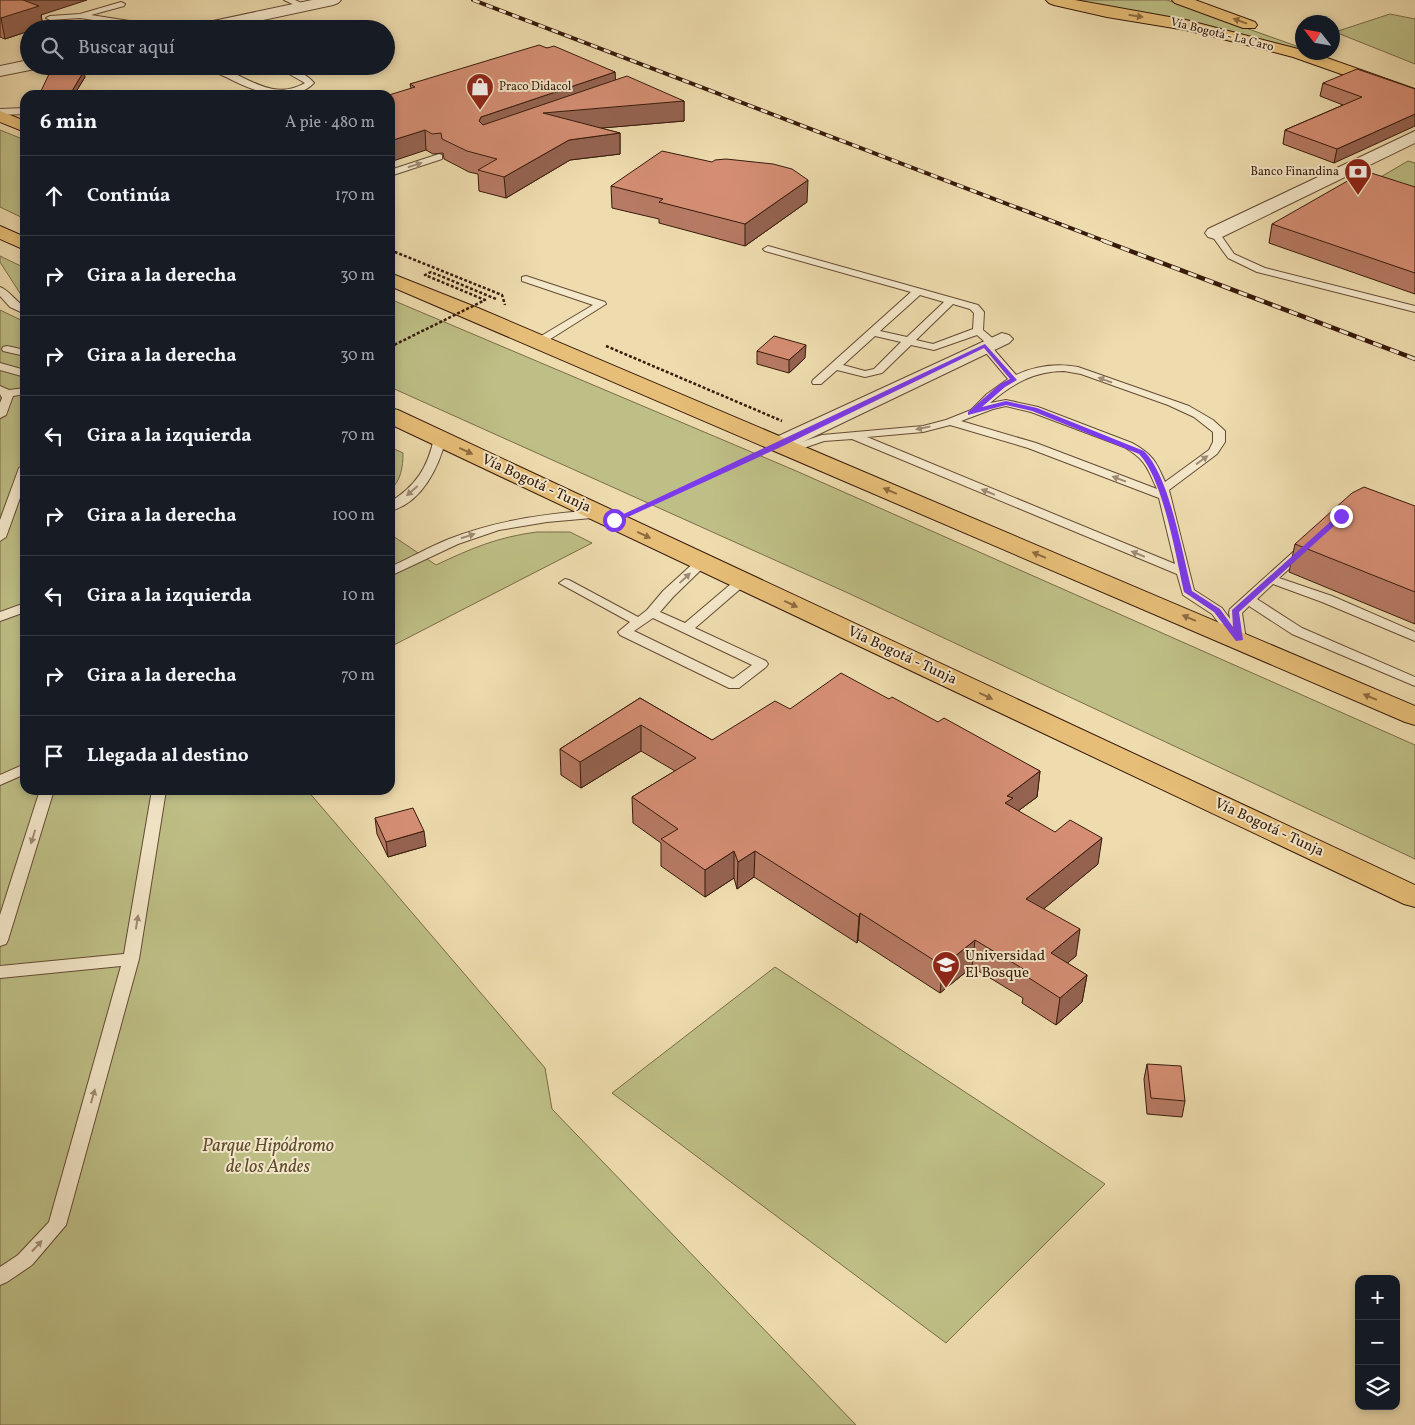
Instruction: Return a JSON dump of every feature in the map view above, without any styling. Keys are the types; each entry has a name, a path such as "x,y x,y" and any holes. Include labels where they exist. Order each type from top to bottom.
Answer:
{"main road":[{"name":"Vía Bogotá - La Caro","path":"1054,0 1107,12 1186,25 1261,44 1299,54 1415,95"},
{"name":"Vía Bogotá - La Caro","path":"1180,0 1295,41"},
{"path":"1340,57 1415,84"},
{"path":"0,116 20,125"},
{"path":"0,232 20,242"},
{"path":"395,281 540,341 1415,716"},
{"name":"Vía Bogotá - Tunja","path":"402,425 440,438 1415,897"}],"street":[{"path":"240,20 333,0"},
{"path":"3,72 20,67"},
{"path":"1215,233 1415,136"},
{"path":"786,447 989,339"}],"lane":[{"path":"288,0 304,6"},
{"path":"80,16 121,4"},
{"path":"50,18 80,16 108,20"},
{"path":"229,75 262,90"},
{"path":"298,75 310,83 298,90"},
{"path":"0,112 20,110"},
{"path":"395,171 439,157"},
{"path":"1215,233 1231,256 1261,270 1415,309"},
{"path":"768,249 974,306 980,312 989,339 1014,380"},
{"path":"526,279 601,304 540,341"},
{"path":"0,290 14,305 20,308"},
{"path":"817,382 918,291"},
{"path":"835,366 865,374 878,371 951,300"},
{"path":"872,332 934,348 989,339"},
{"path":"7,348 20,352"},
{"path":"0,366 20,372"},
{"path":"970,414 1002,386 1027,373 1042,369 1063,368 1082,372 1174,404 1211,423 1219,431 1219,442 1213,452 1163,493"},
{"path":"1,411 8,398 4,391 20,391"},
{"path":"786,447 822,438 923,429 950,422 990,406 1006,403 1034,409 1119,442 1142,452 1150,461 1163,493 1188,592 1217,611 1239,640"},
{"path":"950,422 986,430 1163,493"},
{"path":"853,436 1183,572"},
{"path":"395,504 423,481 436,460 440,438"},
{"path":"0,537 20,482"},
{"path":"395,570 462,538 506,524 552,516 607,517"},
{"path":"1239,640 1235,612 1312,541"},
{"path":"652,613 761,664 734,685 625,632 652,613 668,594 702,562"},
{"path":"1269,579 1327,599 1415,637"},
{"path":"686,629 742,581"},
{"path":"565,583 639,622"},
{"path":"1248,599 1297,631 1415,682"},
{"path":"0,617 20,609"},
{"path":"0,780 20,771"},
{"path":"0,940 45,795"},
{"path":"0,1277 25,1260 57,1225 131,959 158,795"},
{"path":"0,972 131,959"}],"path":[{"path":"395,345 485,300 425,275 431,272 496,299"},
{"path":"607,517 786,447"}],"green space":[{"path":"1066,0 1167,0 1295,46 1295,48 1181,20"},
{"path":"1390,14 1415,19 1415,64 1340,34 1340,30"},
{"path":"0,130 20,138 20,217 0,207"},
{"path":"1408,161 1415,163 1415,191 1372,182"},
{"path":"0,256 20,266 20,293 0,262"},
{"path":"395,301 794,470 1415,745 1415,859 848,593 395,389"},
{"name":"Parque Hipódromo de los Andes","path":"0,310 20,320 20,795 311,795 545,1068 552,1109 856,1425 0,1425"},
{"path":"395,449 403,453 401,473 395,485"},
{"path":"537,532 570,532 592,543 395,644 395,537 436,565 461,553 510,537"},
{"path":"775,967 1105,1184 946,1343 612,1093"}],"building":[{"path":"0,0 23,0 39,6 0,18"},
{"path":"539,45 547,48 554,46 615,72 481,117 479,121 483,125 627,76 684,101 543,113 620,133 569,140 504,177 478,170 497,159 467,151 442,139 441,133 432,134 425,130 395,139 395,93 415,87 410,84"},
{"path":"1357,69 1415,89 1415,114 1337,149 1285,130 1362,97 1323,83"},
{"path":"49,75 82,75 73,90 41,90"},
{"path":"662,151 712,162 726,159 773,164 792,169 808,180 745,224 659,202 663,199 611,186"},
{"path":"1365,171 1415,187 1415,273 1272,224"},
{"path":"774,336 806,345 789,360 757,351"},
{"path":"1364,487 1415,506 1415,592 1295,544 1352,493"},
{"path":"841,673 889,699 892,697 938,722 944,718 1040,771 1007,796 1013,798 1005,803 1055,832 1070,820 1102,838 1026,899 1080,929 1051,953 1087,975 1060,998 1026,976 1030,973 975,940 943,966 860,913 859,917 755,851 738,862 734,851 705,870 661,839 678,829 632,797 696,758 641,725 580,762 560,749 640,698 712,740 775,701 790,709"},
{"path":"413,808 424,831 386,842 375,818"},
{"path":"1147,1064 1181,1066 1185,1101 1151,1098"}],"railway":[{"path":"473,0 1107,242"},
{"path":"1104,241 1415,359"}],"place":[{"name":"Praco Didacol","path":"480,111"},
{"name":"Banco Finandina","path":"1358,196"},
{"name":"Universidad El Bosque","path":"946,989"}],"route":[{"path":"614,520 780,444 985,346 1014,380 1002,386 970,414 990,406 1006,403 1034,409 1142,452 1150,461 1162,489 1188,592 1217,611 1239,640 1235,612 1269,579 1341,516"}]}
